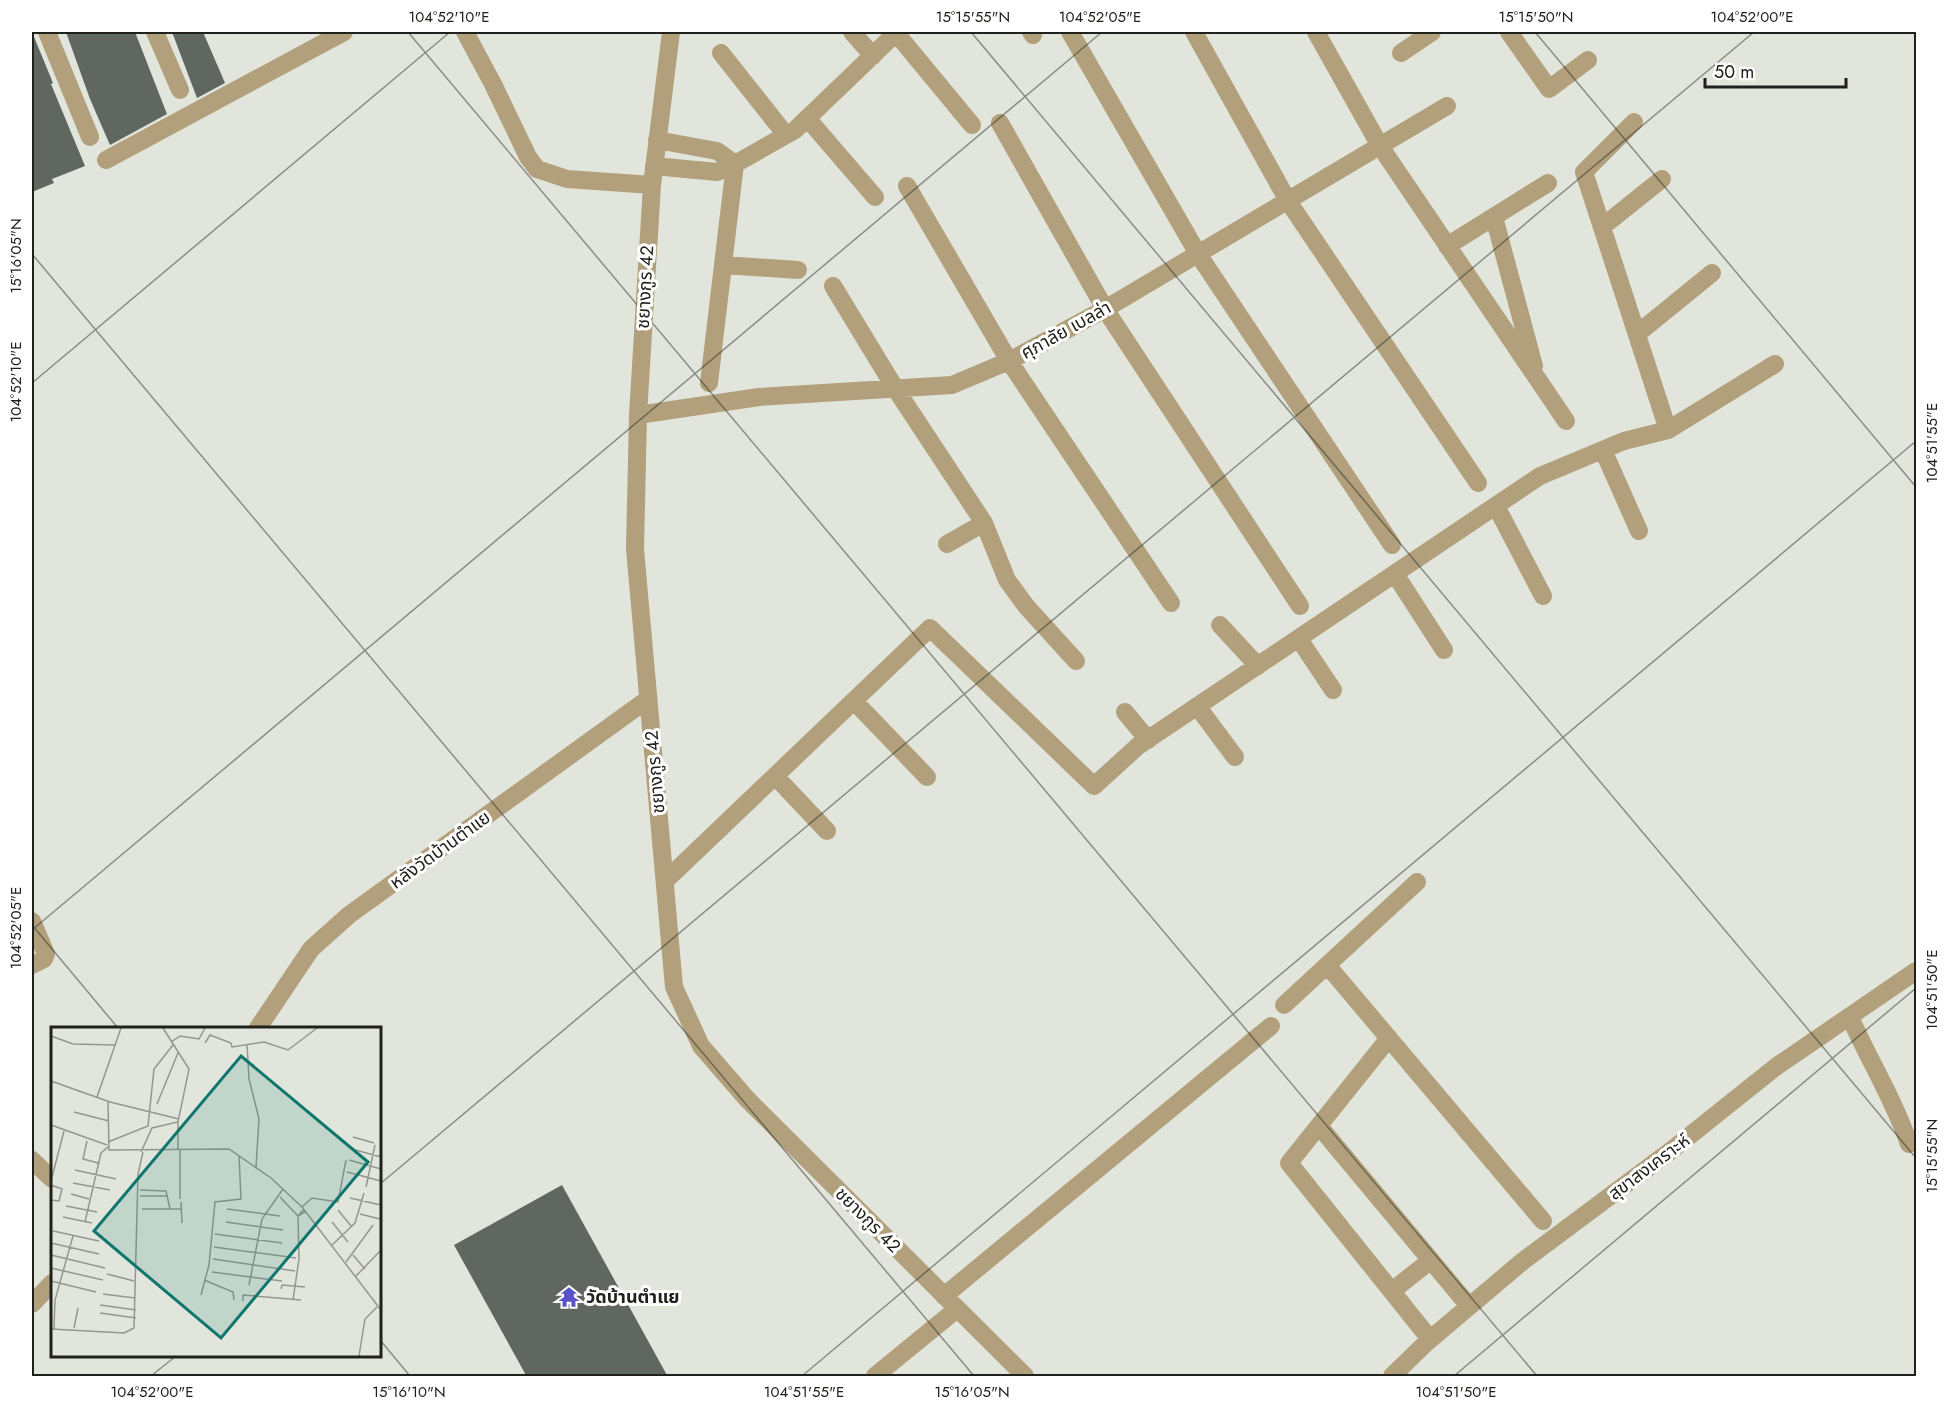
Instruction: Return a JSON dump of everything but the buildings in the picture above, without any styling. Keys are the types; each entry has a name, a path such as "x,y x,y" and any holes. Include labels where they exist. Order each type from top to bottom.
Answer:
{"street":[{"path":"47,32 90,137"},
{"path":"155,32 180,90"},
{"path":"106,160 344,32"},
{"path":"465,32 528,157 537,169 567,179 652,185"},
{"name":"ชยางกูร 42","path":"671,32 652,185 638,415 635,549 674,987 701,1046 747,1099 1025,1377"},
{"path":"852,32 873,56"},
{"path":"654,166 717,172 735,164 795,130 897,32 972,125"},
{"path":"1070,32 1198,254 1392,545"},
{"path":"1194,32 1288,201 1478,483"},
{"path":"1316,32 1380,146 1566,422"},
{"path":"1401,53 1432,32"},
{"path":"1509,32 1549,89 1588,60"},
{"path":"721,53 786,135"},
{"name":"ศุภาลัย เบลล่า","path":"638,415 759,397 952,385 1009,361 1105,309 1447,106"},
{"path":"807,118 875,197"},
{"path":"1634,122 1584,172 1668,430"},
{"path":"1000,123 1105,309 1300,606"},
{"path":"657,140 717,151 735,164"},
{"path":"709,383 735,164"},
{"path":"1602,227 1662,179"},
{"path":"1448,246 1548,183"},
{"path":"907,186 1009,361 1170,603"},
{"path":"1494,217 1538,380"},
{"path":"723,265 798,270"},
{"path":"1638,334 1712,273"},
{"path":"833,286 895,388 984,523 1007,580 1026,606 1076,661"},
{"path":"665,881 930,628 1094,786 1148,740 1540,476 1624,441 1668,430 1775,364"},
{"path":"1603,450 1640,531"},
{"path":"1496,506 1543,596"},
{"path":"947,544 984,523"},
{"path":"1395,574 1444,650"},
{"path":"1220,625 1258,666"},
{"path":"1299,639 1333,690"},
{"name":"หลังวัดบ้านตำแย","path":"259,1027 311,949 350,915 648,699"},
{"path":"854,701 927,777"},
{"path":"1197,706 1235,757"},
{"path":"1125,712 1148,740"},
{"path":"776,776 827,831"},
{"path":"1284,1005 1417,882"},
{"path":"32,921 46,954 44,959 32,965"},
{"path":"1327,965 1543,1221"},
{"name":"สุขาสงเคราะห์","path":"1392,1377 1430,1339 1523,1261 1673,1149 1777,1065 1917,971"},
{"path":"1851,1017 1863,1047 1900,1116 1909,1144"},
{"path":"875,1377 951,1302 1271,1026"},
{"path":"1389,1038 1289,1163 1430,1339"},
{"path":"1319,1126 1469,1306"},
{"path":"32,1160 51,1178"},
{"path":"1392,1291 1431,1260"},
{"path":"32,1304 51,1284"}],"place":[{"name":"วัดบ้านตำแย","path":"569,1297"}]}
